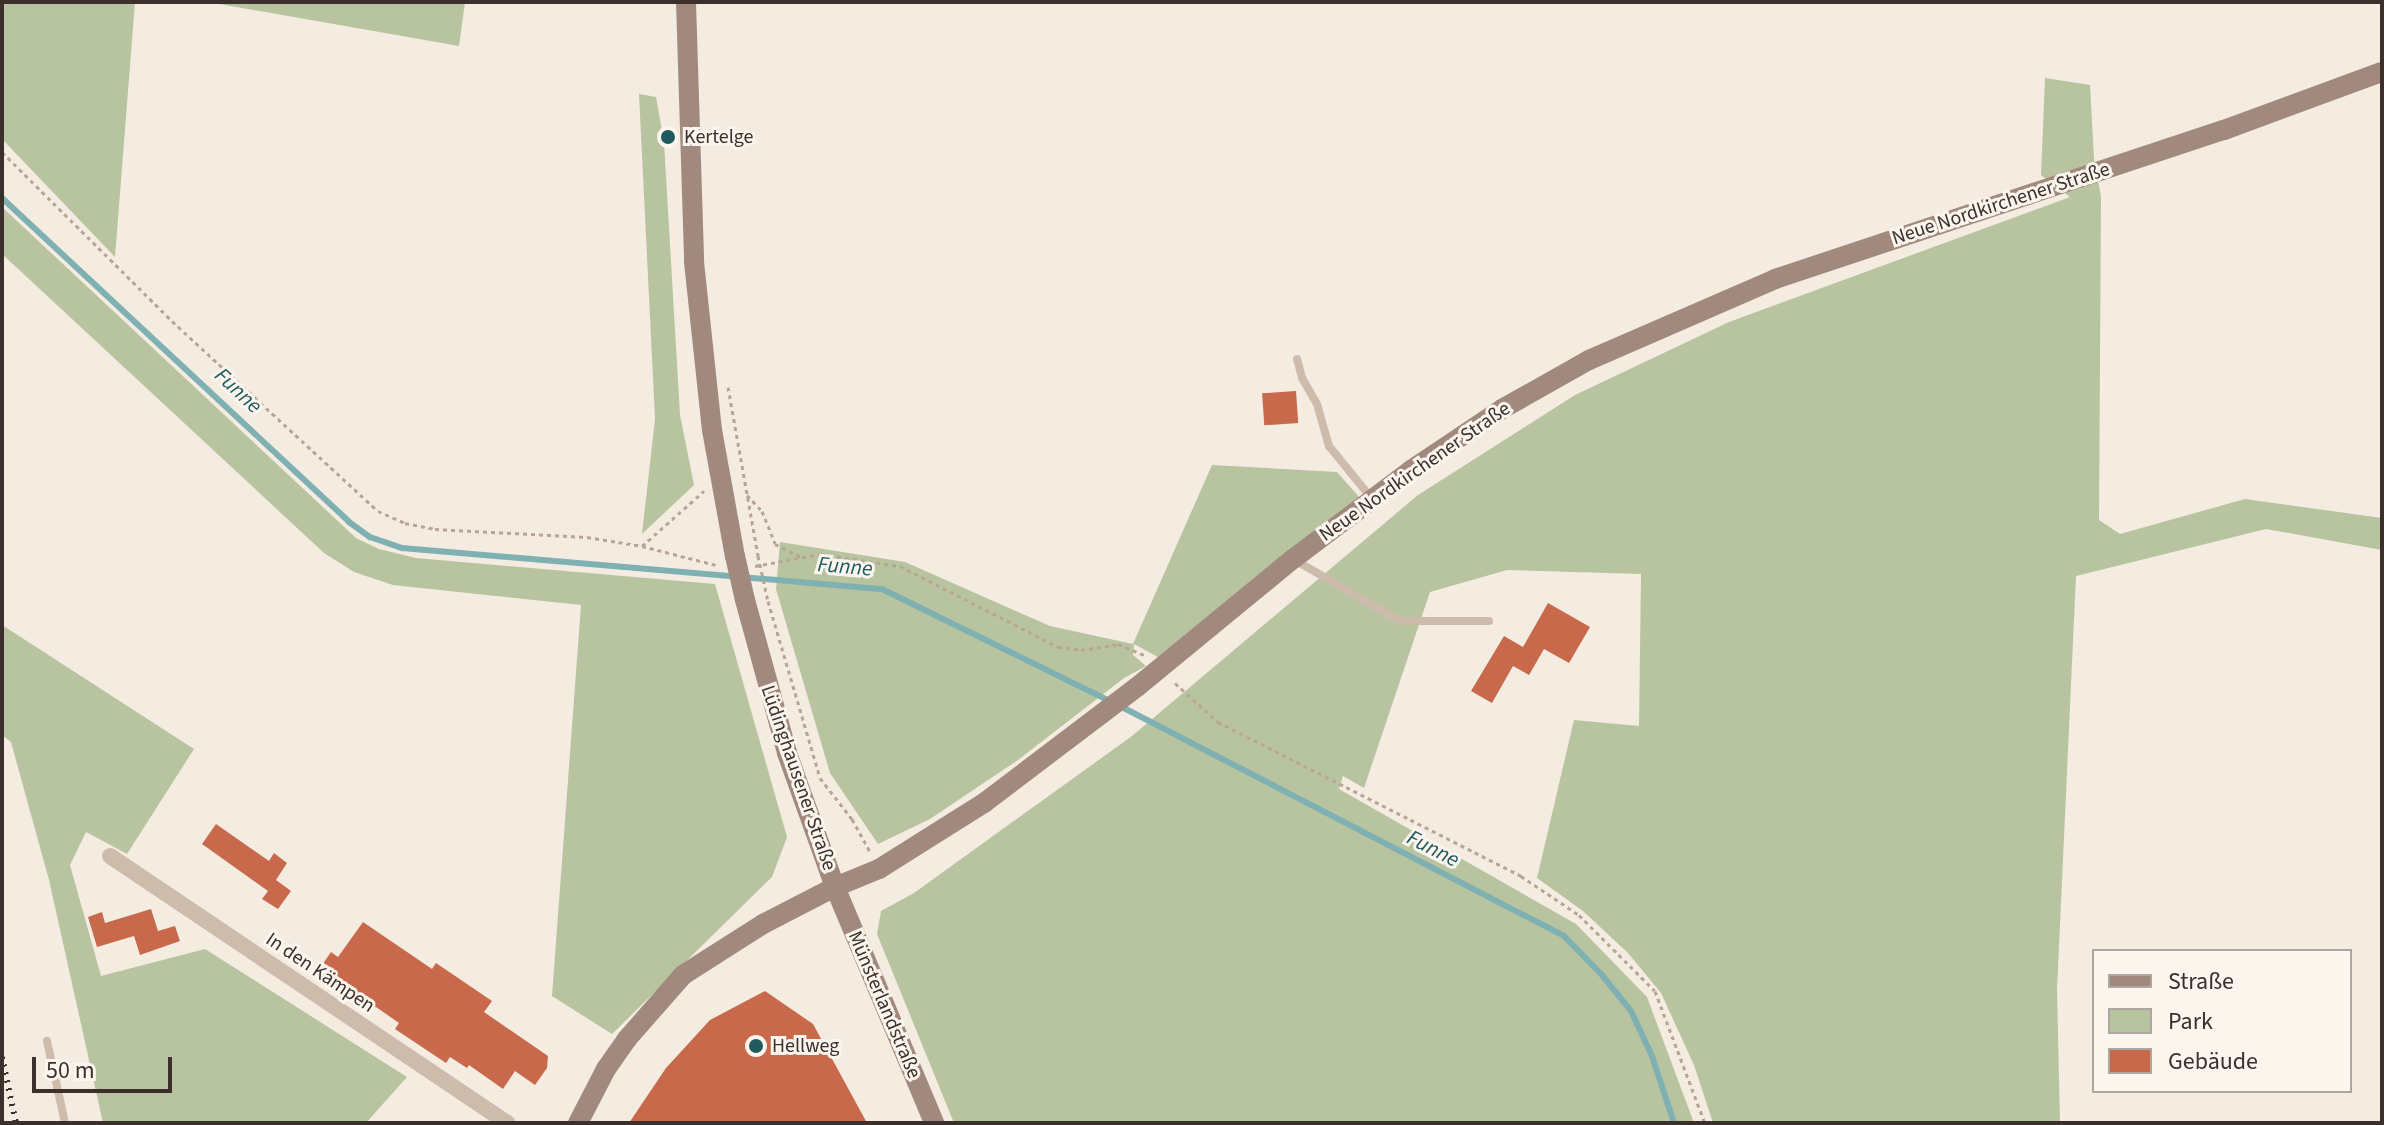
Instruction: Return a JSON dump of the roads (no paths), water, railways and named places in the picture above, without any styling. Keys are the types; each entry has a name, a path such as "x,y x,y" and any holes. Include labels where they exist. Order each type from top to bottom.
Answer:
{"street":[{"name":"Lüdinghausener Straße","path":"578,1123 606,1069 627,1039 683,975 725,945 835,887 787,753 745,600 721,479 694,262 686,2"},
{"name":"Neue Nordkirchener Straße","path":"835,887 879,869 984,803 1098,718 1293,559 1372,499 1502,409 1589,360 1673,321 1789,274 2210,135 2382,72"},
{"name":"In den Kämpen","path":"110,856 508,1123"},
{"name":"Münsterlandstraße","path":"835,887 934,1123"}],"lane":[{"path":"1297,359 1302,378 1317,404 1329,446 1372,499"},
{"path":"1293,559 1400,621 1489,621"},
{"path":"47,1041 65,1123"}],"waterway":[{"name":"Funne","path":"2,198 349,522 370,537 402,548 882,589 1110,701"},
{"name":"Funne","path":"1120,706 1564,936 1631,1011 1652,1056 1674,1123"}],"railway":[{"path":"2,1057 16,1123"}],"place":[{"name":"Kertelge","path":"668,137"},
{"name":"Hellweg","path":"756,1046"}]}
